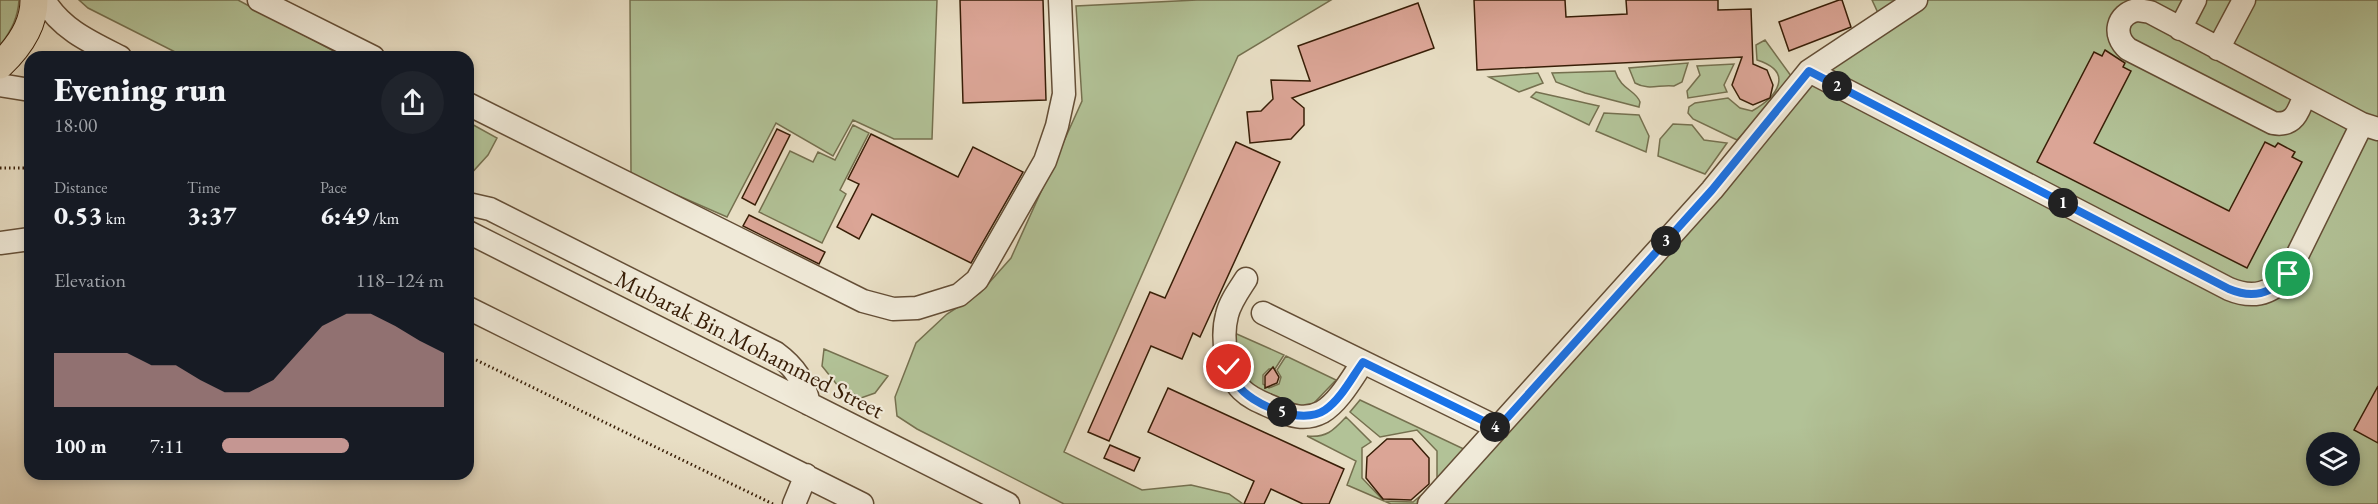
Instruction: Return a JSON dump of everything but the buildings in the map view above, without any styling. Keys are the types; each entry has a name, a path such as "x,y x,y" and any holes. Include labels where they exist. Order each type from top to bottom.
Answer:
{"main road":[{"path":"0,65 13,53 27,30 34,0"}],"street":[{"path":"44,0 53,14 73,32 109,51"},
{"path":"259,0 361,51"},
{"path":"474,107 863,301 893,309 917,308 959,295 977,279 1044,161 1057,126 1064,94 1060,0"},
{"path":"1429,504 1712,190 1809,71 1916,0"},
{"path":"2180,28 2195,0"},
{"path":"2218,49 2244,0"},
{"path":"1809,71 2229,289 2251,295 2272,290 2288,274 2370,126 2150,12 2131,11 2121,20 2119,39 2128,49 2273,123 2287,123 2293,120 2305,94"},
{"path":"0,84 24,89"},
{"path":"474,205 490,208 776,353 802,380 809,404"},
{"name":"Mubarak Bin Mohammed Street","path":"474,235 1008,504"},
{"path":"0,243 24,240"},
{"path":"1246,279 1227,316 1226,338 1232,376 1237,384 1252,397 1296,417 1315,415 1332,405 1363,362"},
{"path":"474,311 862,504"},
{"path":"1263,313 1498,428"},
{"path":"794,504 806,475"}],"path":[{"path":"0,168 24,168"},
{"path":"474,359 773,504"}],"green space":[{"path":"0,0 19,0 13,24 0,45"},
{"path":"79,0 238,0 334,51 173,51 88,8"},
{"path":"630,0 937,0 932,139 894,139 853,120 833,156 776,123 727,217 631,175"},
{"path":"1197,0 1331,0 1238,56 1064,452 1142,490 1191,485 1229,494 1243,504 1064,504 917,429 897,416 895,397 916,343 947,314 980,293 1011,258 1082,101 1076,6"},
{"path":"1872,0 2378,0 2378,504 1438,504 1830,45 1878,13"},
{"path":"1765,40 1794,80 1737,140 1693,119 1688,113 1689,107 1695,103 1728,98 1740,108 1752,111 1769,99 1775,92 1779,78 1776,71 1769,65 1757,60 1756,45"},
{"path":"1688,63 1682,82 1674,86 1650,87 1635,83 1629,68"},
{"path":"1734,64 1724,85 1727,92 1688,98 1687,91 1700,75 1697,66"},
{"path":"1615,71 1624,86 1638,98 1639,107 1585,93 1556,82 1552,73"},
{"path":"1538,73 1543,83 1519,92 1489,77"},
{"path":"1536,92 1599,106 1589,125 1531,97"},
{"path":"1604,113 1639,115 1649,136 1646,152 1596,131"},
{"path":"1673,124 1692,125 1704,140 1727,143 1705,174 1658,156 1660,139"},
{"path":"474,125 497,138 488,155 474,170"},
{"path":"853,125 869,133 840,190 846,194 822,243 759,212 790,151 813,162 818,152 835,160"},
{"path":"1230,331 1284,355 1275,369 1269,369 1263,375 1263,384 1269,388 1279,384 1281,377 1277,370 1286,356 1336,380 1312,405 1299,409 1244,385"},
{"path":"824,349 888,376 875,393 861,398 838,386 822,366"},
{"path":"1360,400 1468,451 1418,504 1391,504 1384,501 1413,502 1437,482 1437,451 1417,430 1380,437 1350,412"},
{"path":"1346,417 1371,442 1362,448 1362,478 1384,501 1347,485 1356,461 1307,436 1329,433"}],"route":[{"path":"1229,367 1232,376 1244,392 1287,414 1306,417 1324,411 1332,405 1363,362 1498,428 1712,190 1809,71 2229,289 2251,295 2262,294 2272,290 2288,274"}]}
